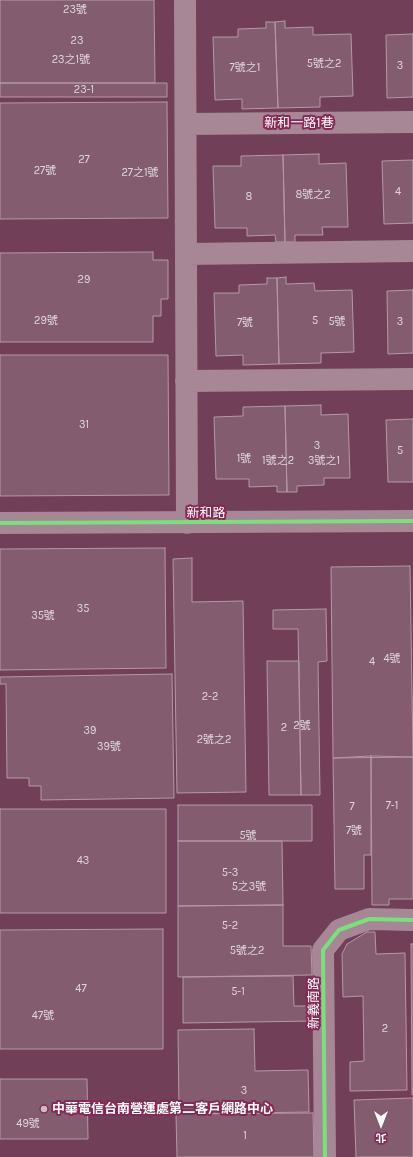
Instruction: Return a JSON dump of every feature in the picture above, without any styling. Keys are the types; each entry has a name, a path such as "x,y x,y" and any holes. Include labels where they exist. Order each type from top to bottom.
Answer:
{"street":[{"path":"187,523 185,0 192,0"},
{"name":"新和一路1巷","path":"186,124 413,122"},
{"path":"186,254 413,251"},
{"path":"186,381 413,379"},
{"name":"新和路","path":"0,523 413,521"},
{"name":"新義南路","path":"325,1157 323,950 339,930 370,919 413,920"}],"building":[{"path":"0,0 154,0 155,83 0,83"},
{"path":"285,21 285,28 313,27 313,35 351,34 353,96 320,97 320,107 278,108 275,22"},
{"path":"266,22 275,22 278,108 242,109 242,99 215,100 213,37 238,37 238,29 266,28"},
{"path":"413,34 413,97 387,98 386,35"},
{"path":"0,83 167,83 167,97 0,97"},
{"path":"167,102 168,218 0,219 0,103"},
{"path":"319,154 319,164 346,163 348,227 322,227 323,235 295,235 295,242 285,242 283,155"},
{"path":"283,155 285,242 276,242 275,235 247,236 247,228 215,228 213,166 241,166 241,156"},
{"path":"413,160 413,223 384,224 382,161"},
{"path":"153,252 153,260 168,260 168,299 161,299 161,316 153,316 153,342 0,342 0,253"},
{"path":"286,277 286,284 314,283 315,291 352,290 354,352 321,353 321,363 279,364 277,278"},
{"path":"267,278 277,278 279,364 243,365 243,355 216,356 214,293 239,293 239,285 267,284"},
{"path":"413,290 413,353 388,354 387,291"},
{"path":"0,355 168,355 169,495 0,496"},
{"path":"321,405 321,415 348,414 350,478 324,478 324,485 297,486 297,492 287,492 285,406"},
{"path":"285,406 287,492 277,492 277,486 249,487 249,479 216,479 214,417 243,416 243,407"},
{"path":"413,419 413,482 388,482 386,420"},
{"path":"165,548 166,668 0,670 0,549"},
{"path":"192,558 192,602 243,601 246,792 177,793 173,559"},
{"path":"410,566 413,757 333,758 331,567"},
{"path":"326,609 327,661 318,662 320,795 301,795 298,629 273,629 273,610"},
{"path":"267,661 299,661 301,795 269,795"},
{"path":"172,674 174,798 41,800 41,786 29,786 29,778 7,778 6,684 0,684 0,677"},
{"path":"371,756 413,757 413,899 389,899 389,905 372,905"},
{"path":"371,756 371,855 364,855 364,889 335,889 333,758"},
{"path":"178,805 312,805 312,841 178,841"},
{"path":"0,809 166,809 166,913 0,913"},
{"path":"178,841 282,841 283,905 178,906"},
{"path":"283,905 283,946 311,946 312,975 178,977 178,906"},
{"path":"163,929 163,1049 0,1049 0,930"},
{"path":"367,932 375,932 376,954 405,953 407,1090 350,1091 350,1062 364,1061 363,996 343,997 342,954 347,944"},
{"path":"411,944 413,944 413,1095 412,1095"},
{"path":"293,976 294,1006 314,1006 314,1021 183,1023 183,977"},
{"path":"254,1029 255,1071 308,1070 309,1112 179,1114 178,1030"},
{"name":"中華電信台南營運處第二客戶網路中心","path":"0,1079 87,1079 88,1139 0,1139"},
{"path":"413,1098 413,1157 356,1157 354,1100"},
{"path":"313,1113 314,1157 177,1157 176,1114"}],"cycle path":[{"path":"0,523 413,521"},
{"path":"325,1157 323,950 339,930 369,919 413,920"}],"place":[{"name":"中華電信台南營運處第二客戶網路中心","path":"44,1109"}]}
